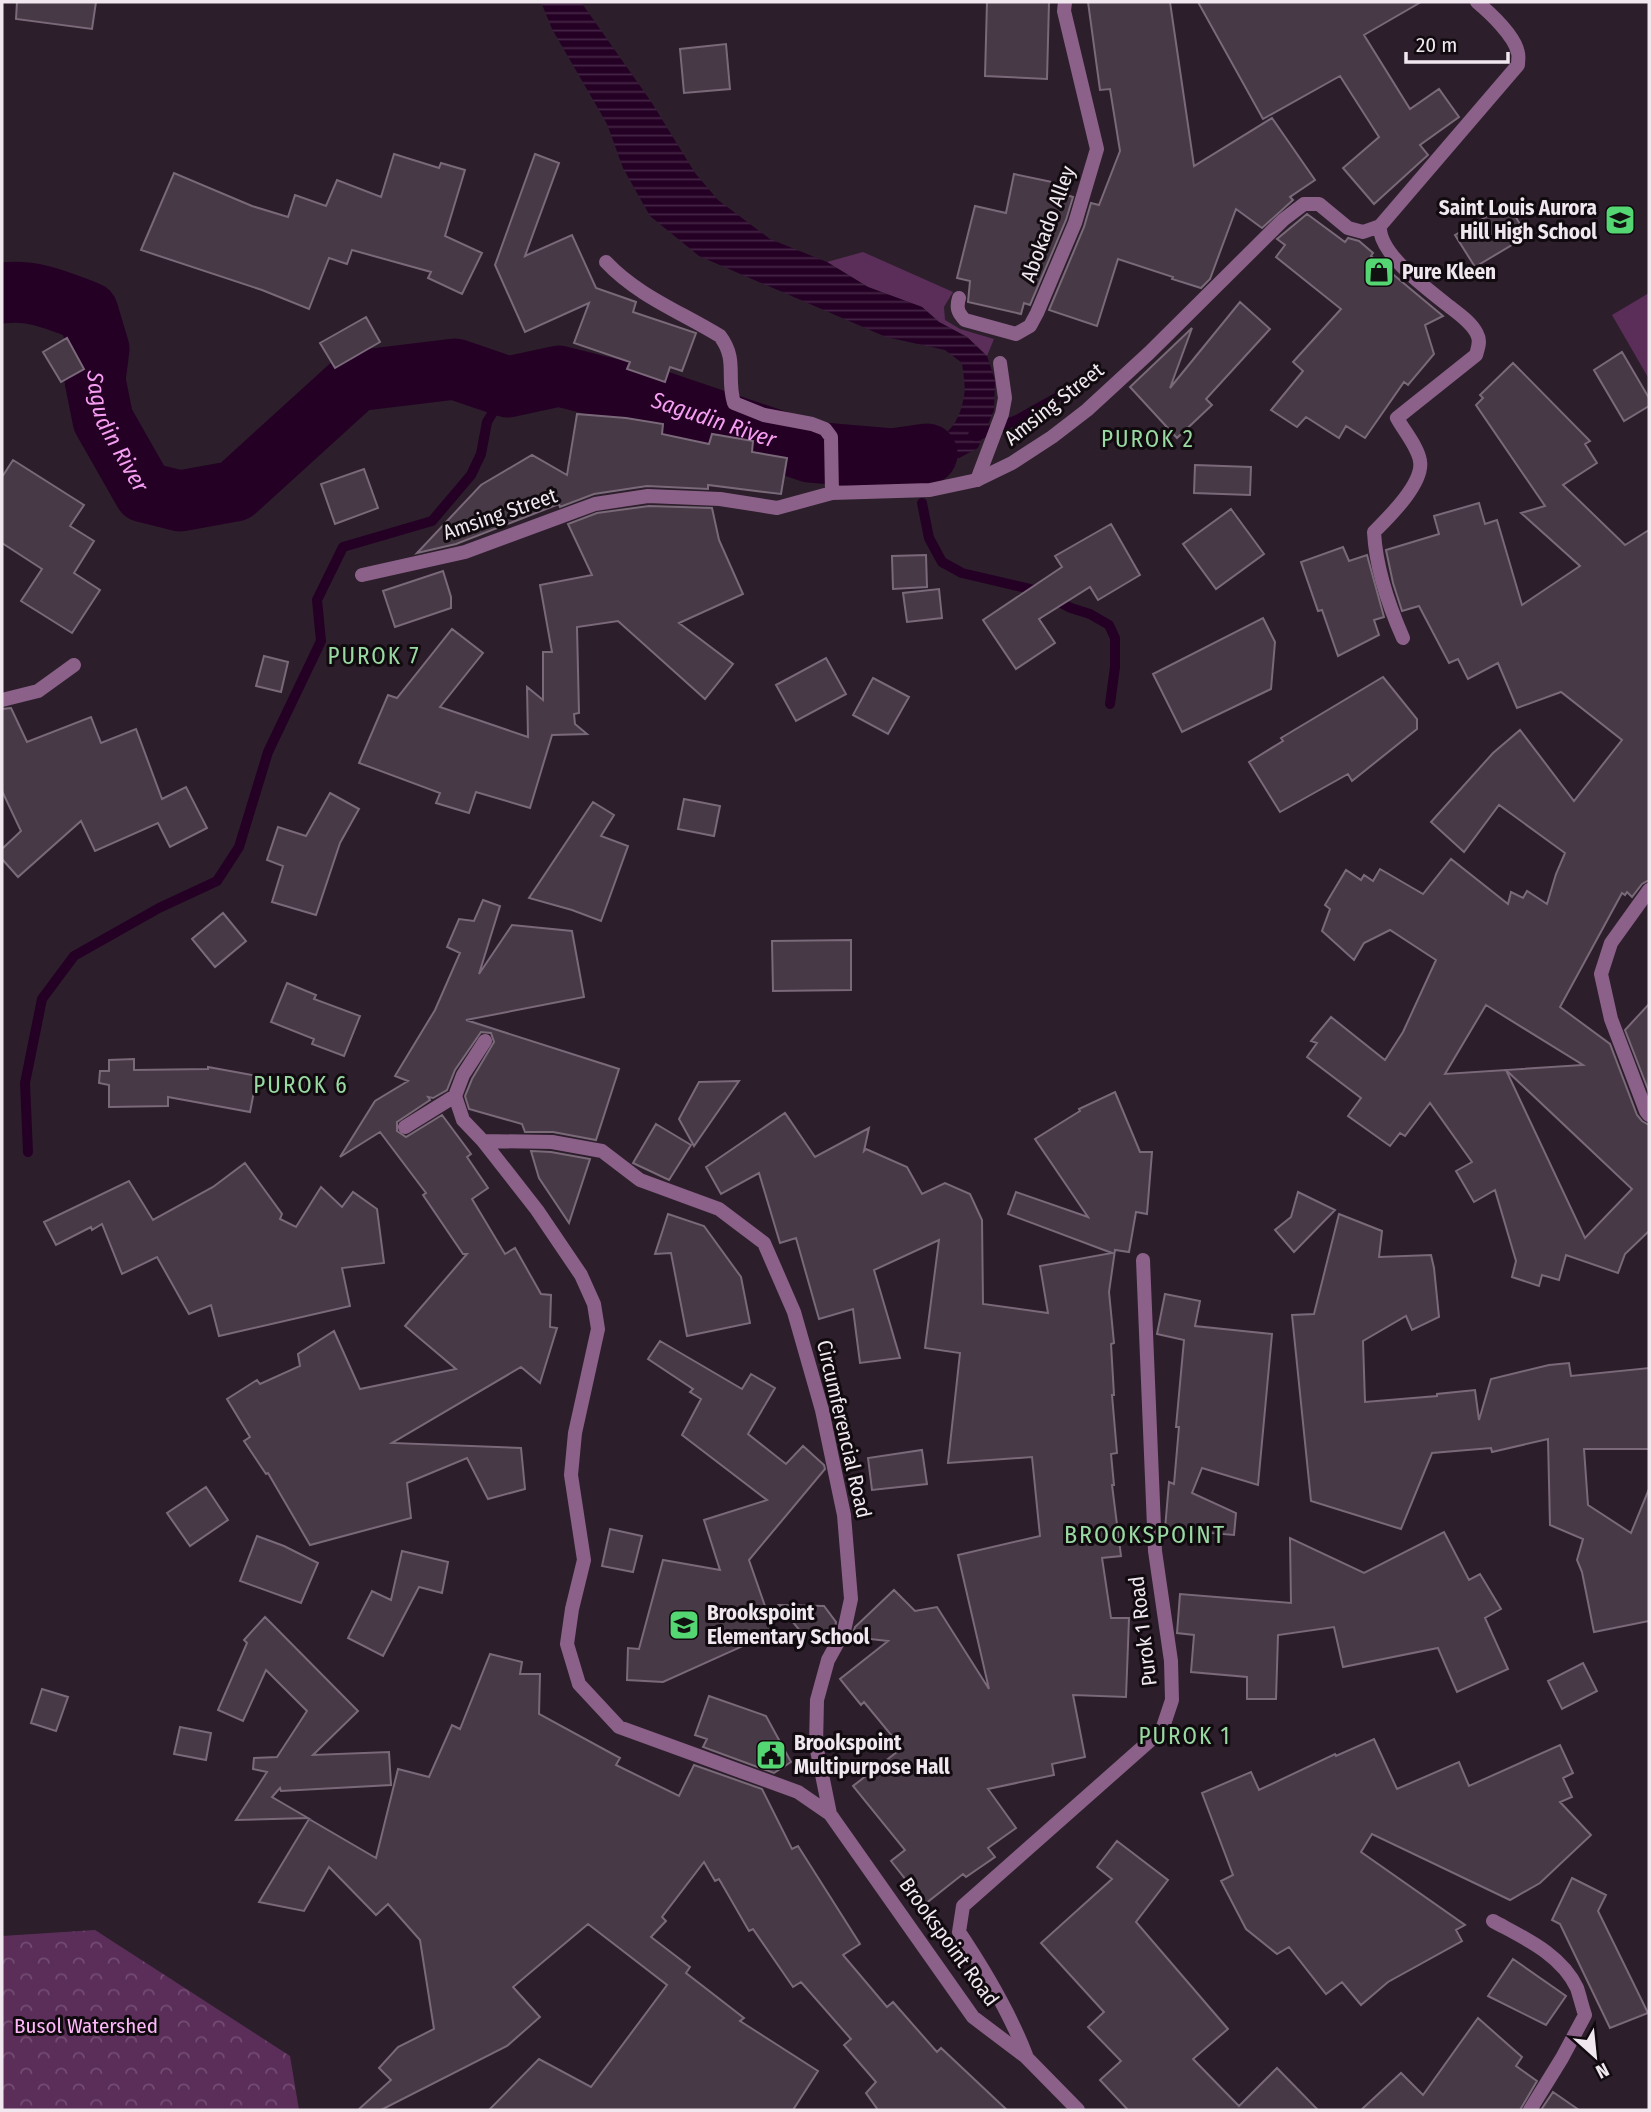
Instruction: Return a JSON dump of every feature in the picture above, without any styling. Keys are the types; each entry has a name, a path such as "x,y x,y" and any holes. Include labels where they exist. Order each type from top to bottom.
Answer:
{"street":[{"name":"Abokado Alley","path":"959,298 957,306 964,320 1016,334 1030,326 1075,223 1097,149 1064,11 1065,2"},
{"path":"1403,638 1392,613 1376,559 1374,532 1405,498 1421,471 1420,458 1397,418 1476,355 1479,345 1477,334 1465,320 1410,274 1389,252 1379,236 1380,226 1518,65 1518,52 1508,34 1477,2"},
{"name":"Amsing Street","path":"362,575 465,552 595,504 648,496 720,499 778,508 832,493 930,490 976,480 1012,463 1087,410 1149,354 1283,220 1304,204 1319,204 1348,228 1363,232 1380,226"},
{"path":"606,262 637,289 720,336 729,349 732,367 730,389 734,403 764,415 825,429 831,437 832,493"},
{"path":"976,480 1002,414 1005,398 1000,363"},
{"path":"2,700 38,691 74,665"},
{"path":"1649,890 1611,943 1601,974 1611,1019 1649,1115"},
{"path":"405,1127 455,1096 463,1075 485,1041"},
{"path":"455,1096 463,1120 483,1141 537,1210 580,1275 594,1304 598,1329 575,1433 571,1475 584,1560 567,1644 579,1684 619,1727 798,1792 830,1814"},
{"name":"Circumferencial Road","path":"483,1141 552,1142 602,1151 640,1180 719,1209 764,1243 794,1312 822,1410 844,1515 851,1599 844,1631 828,1660 817,1700 816,1745 830,1814"},
{"name":"Purok 1 Road","path":"1026,2057 1015,2028 982,1967 959,1932 963,1906 1162,1730 1172,1700 1171,1661 1155,1550 1143,1260"},
{"name":"Brookspoint Road","path":"830,1814 973,2017 1026,2057 1078,2110"},
{"path":"1493,1921 1540,1948 1561,1965 1577,1988 1585,2015 1530,2110"}],"green space":[{"path":"863,252 953,292 944,307 945,320 960,329 994,339 987,356 967,337 939,322 922,307 868,287 827,262"},
{"path":"1649,293 1649,379 1612,315"},
{"name":"Busol Watershed","path":"95,1930 290,2056 299,2110 2,2110 2,1936"}],"shaded area":[{"path":"541,2 581,2 652,103 695,173 718,200 770,239 827,262 868,287 922,307 939,322 967,337 987,356 995,380 994,410 978,448 933,472 910,476 880,476 843,470 843,441 881,446 918,446 934,441 948,432 958,417 964,396 962,363 945,350 886,337 699,256 650,216 623,168 607,124 552,29"}],"building":[{"path":"17,2 96,2 92,29 16,19"},
{"path":"987,2 1049,2 1047,79 985,76"},
{"path":"1088,2 1170,2 1194,166 1272,118 1315,180 1290,197 1293,200 1262,228 1236,209 1210,279 1201,288 1118,259 1097,326 1049,310 1084,227 1091,203 1099,205 1120,151 1110,89 1100,90"},
{"path":"1198,2 1421,2 1364,35 1410,109 1439,89 1459,117 1420,145 1428,155 1374,204 1343,168 1379,137 1340,76 1263,119"},
{"path":"726,44 730,89 684,93 680,49"},
{"path":"394,154 439,168 441,163 465,170 445,236 482,253 462,294 428,278 431,272 352,250 347,264 329,258 309,309 262,290 141,250 174,173 252,206 288,217 295,195 326,206 337,180 381,197"},
{"path":"535,154 559,163 525,256 572,235 596,288 636,302 633,312 696,333 682,371 670,367 665,382 627,369 630,362 574,343 589,303 525,332 495,265"},
{"path":"1014,174 1052,182 1050,190 1073,197 1030,305 1024,303 1021,314 968,302 970,281 957,278 975,206 1006,213"},
{"path":"1508,204 1527,236 1475,267 1455,235"},
{"path":"1307,214 1345,242 1348,238 1359,241 1373,253 1371,256 1443,316 1425,325 1434,354 1408,385 1404,382 1365,438 1346,426 1339,438 1306,417 1297,427 1271,410 1303,371 1293,362 1341,309 1276,257 1285,245 1277,239"},
{"path":"1240,302 1270,329 1206,399 1212,405 1177,438 1130,387 1192,328 1170,388"},
{"path":"366,317 380,342 335,368 320,343"},
{"path":"67,338 84,369 61,382 43,352"},
{"path":"1622,352 1649,398 1649,406 1624,421 1594,370"},
{"path":"1513,363 1590,441 1585,444 1597,463 1563,485 1625,545 1649,530 1649,880 1642,884 1632,897 1627,892 1625,895 1622,893 1560,1007 1610,1044 1637,1115 1649,1125 1649,1231 1625,1254 1618,1273 1566,1255 1559,1280 1542,1275 1539,1286 1512,1277 1516,1261 1495,1190 1474,1202 1456,1171 1472,1162 1430,1103 1405,1136 1400,1133 1390,1146 1348,1116 1361,1098 1307,1057 1317,1043 1311,1041 1331,1017 1385,1060 1403,1032 1436,960 1390,930 1364,943 1354,960 1322,931 1330,909 1325,905 1346,870 1361,880 1364,875 1373,881 1380,869 1423,894 1451,859 1508,904 1511,892 1523,898 1527,891 1547,904 1565,853 1499,805 1464,852 1431,822 1493,753 1520,730 1574,801 1622,740 1561,692 1517,708 1498,663 1468,679 1458,659 1449,663 1419,606 1402,611 1386,550 1439,534 1434,516 1479,503 1485,524 1497,520 1522,605 1580,566 1521,513 1545,506 1476,405 1483,398 1480,395","holes":["1486,1005 1583,1065 1506,1070 1445,1074","1506,1070 1632,1189 1585,1238"]},
{"path":"577,414 663,424 662,434 709,444 712,434 753,441 752,452 787,458 781,494 708,485 708,489 647,486 594,494 560,507 559,504 456,544 417,553 481,485 532,455 567,475"},
{"path":"13,460 84,505 70,526 94,541 74,573 100,590 72,633 21,601 42,569 2,543 2,477"},
{"path":"1195,465 1251,467 1250,495 1194,493"},
{"path":"364,469 378,508 335,524 321,484"},
{"path":"649,506 712,508 719,540 743,594 679,623 733,664 705,699 618,621 577,627 579,713 574,714 575,724 587,734 552,735 530,808 476,792 469,813 436,803 440,793 359,763 388,695 397,698 452,629 483,653 440,707 528,737 527,687 543,700 543,652 552,652 540,585 592,575 568,524 597,513"},
{"path":"1231,509 1264,554 1216,589 1183,544"},
{"path":"1111,524 1140,575 1098,600 1090,587 1039,619 1055,643 1016,669 983,620 1062,567 1055,556"},
{"path":"1343,547 1349,561 1367,555 1384,617 1374,620 1379,635 1338,656 1322,610 1318,611 1301,562"},
{"path":"926,555 927,587 893,589 892,556"},
{"path":"443,571 451,597 451,608 395,627 383,591"},
{"path":"939,589 942,618 907,622 903,593"},
{"path":"1263,618 1275,642 1271,689 1182,732 1153,674"},
{"path":"264,656 288,662 281,692 256,686"},
{"path":"826,658 846,694 796,721 776,685"},
{"path":"1383,677 1417,719 1417,729 1352,781 1348,774 1280,812 1249,762 1283,741 1281,738"},
{"path":"873,678 909,697 888,734 853,715"},
{"path":"11,708 27,742 91,717 101,743 136,729 162,799 186,787 207,828 170,847 158,823 95,851 81,821 18,877 2,859 2,849 21,831 2,791 2,709"},
{"path":"330,793 359,809 340,843 316,915 272,902 283,866 267,860 278,827 306,836"},
{"path":"684,799 720,806 714,836 678,829"},
{"path":"593,802 614,815 601,836 628,846 601,921 529,898"},
{"path":"483,900 500,906 479,974 512,925 572,931 584,997 466,1020 619,1069 596,1140 553,1132 525,1132 522,1124 469,1109 465,1096 494,1042 491,1033 481,1032 455,1070 447,1090 433,1098 428,1097 430,1100 397,1122 397,1131 406,1137 442,1115 471,1154 467,1157 488,1188 472,1199 505,1254 515,1248 541,1294 551,1295 550,1327 557,1328 540,1383 521,1367 392,1443 521,1448 525,1489 488,1499 467,1458 407,1483 411,1518 310,1545 268,1473 266,1474 244,1441 250,1437 227,1399 257,1380 260,1384 300,1366 298,1354 334,1331 360,1389 456,1369 405,1326 467,1254 463,1254 423,1195 426,1193 380,1132 340,1157 375,1101 408,1081 395,1076 435,1010 460,953 447,947 459,919 474,921"},
{"path":"223,913 246,941 215,967 192,939"},
{"path":"851,940 851,990 773,991 772,941"},
{"path":"287,983 316,995 314,999 360,1016 344,1056 312,1044 314,1039 271,1022"},
{"path":"1649,1004 1649,1092 1625,1030"},
{"path":"134,1059 134,1070 208,1067 257,1076 250,1112 168,1097 168,1106 109,1107 109,1085 99,1083 100,1071 109,1071 109,1060"},
{"path":"739,1081 694,1146 679,1119 699,1082"},
{"path":"1115,1092 1140,1152 1152,1152 1147,1214 1136,1212 1129,1252 1115,1250 1109,1292 1114,1343 1111,1344 1112,1395 1117,1453 1111,1454 1112,1485 1121,1556 1102,1558 1111,1618 1129,1618 1126,1697 1073,1695 1085,1757 1052,1764 1054,1775 988,1789 1016,1828 988,1848 995,1857 966,1877 963,1874 925,1904 891,1861 905,1850 853,1786 902,1748 864,1702 861,1705 840,1679 888,1641 852,1637 855,1627 894,1590 915,1611 937,1607 989,1689 958,1555 1040,1536 1032,1457 948,1463 960,1353 925,1348 939,1240 874,1270 900,1358 860,1363 853,1309 819,1319 796,1238 780,1243 759,1173 721,1194 706,1167 785,1113 815,1157 869,1128 864,1151 866,1149 907,1167 922,1194 945,1183 970,1194 982,1220 983,1304 1048,1313 1040,1266 1112,1253 1008,1214 1016,1192 1088,1217 1035,1139 1080,1111 1079,1109"},
{"path":"656,1124 691,1145 669,1180 633,1163"},
{"path":"531,1151 590,1159 569,1223 539,1178"},
{"path":"245,1163 282,1214 280,1219 296,1227 321,1187 342,1207 353,1192 377,1209 384,1263 342,1268 350,1306 219,1336 211,1305 189,1314 157,1257 122,1274 102,1224 56,1245 44,1222 129,1181 153,1220 213,1187"},
{"path":"1298,1192 1335,1210 1294,1252 1275,1230 1291,1217"},
{"path":"668,1214 704,1226 741,1277 750,1323 687,1336 671,1253 655,1254"},
{"path":"1339,1214 1382,1231 1379,1257 1431,1255 1434,1268 1439,1317 1412,1330 1406,1316 1363,1341 1365,1402 1475,1390 1479,1420 1491,1379 1569,1363 1571,1376 1649,1368 1649,1449 1584,1449 1588,1505 1631,1533 1649,1489 1649,1621 1594,1632 1582,1572 1577,1560 1583,1539 1550,1525 1548,1439 1492,1452 1491,1448 1432,1453 1401,1529 1311,1501 1292,1315 1314,1314"},
{"path":"1165,1294 1200,1301 1195,1326 1272,1334 1258,1485 1202,1468 1192,1493 1236,1513 1234,1535 1165,1529 1169,1482 1174,1484 1184,1340 1157,1334"},
{"path":"660,1341 742,1389 751,1374 775,1388 748,1434 786,1464 803,1446 825,1469 749,1560 774,1632 663,1682 627,1680 628,1648 639,1649 663,1560 720,1570 704,1520 767,1500 682,1435 701,1399 690,1392 693,1389 648,1359"},
{"path":"922,1450 927,1484 872,1490 868,1458"},
{"path":"206,1487 228,1520 190,1546 167,1513"},
{"path":"610,1529 642,1536 633,1572 602,1566"},
{"path":"1444,1532 1469,1580 1480,1574 1501,1609 1485,1618 1508,1669 1457,1692 1438,1648 1343,1667 1334,1627 1278,1635 1276,1699 1247,1699 1247,1677 1191,1672 1194,1635 1177,1633 1180,1594 1291,1603 1290,1538 1364,1573"},
{"path":"257,1536 318,1563 301,1603 240,1581"},
{"path":"402,1551 448,1562 442,1593 419,1587 383,1656 348,1638 372,1591 391,1600"},
{"path":"779,1605 824,1606 836,1622 835,1628 831,1635 801,1632"},
{"path":"265,1617 358,1711 313,1755 389,1752 391,1785 281,1791 280,1788 272,1797 308,1818 236,1820 267,1772 253,1769 254,1758 277,1757 307,1711 266,1670 243,1721 218,1710 247,1643 244,1640"},
{"path":"490,1654 522,1662 520,1674 540,1674 539,1714 620,1758 616,1765 679,1796 694,1765 762,1789 792,1849 798,1846 860,1944 843,1955 887,2007 893,2002 937,2052 941,2048 1007,2110 878,2110 866,2093 876,2082 844,2045 851,2039 801,1982 793,1987 753,1929 749,1931 719,1879 715,1881 704,1862 662,1917 666,1921 651,1937 690,1967 686,1973 744,2018 740,2021 818,2071 793,2110 489,2110 539,2059 591,2087 667,1985 588,1924 513,1987 540,2017 507,2046 381,2110 358,2110 391,2080 379,2068 398,2047 434,2029 420,1940 388,1904 376,1915 329,1867 304,1911 259,1902 309,1819 376,1858 398,1769 429,1777 452,1725 460,1729"},
{"path":"1583,1663 1597,1691 1562,1709 1548,1681"},
{"path":"42,1689 68,1697 56,1731 31,1723"},
{"path":"709,1696 766,1716 791,1762 774,1773 703,1747 707,1739 695,1735"},
{"path":"180,1727 211,1733 206,1760 174,1754"},
{"path":"1374,1739 1397,1789 1459,1762 1469,1786 1560,1745 1573,1773 1563,1778 1572,1797 1560,1802 1591,1835 1540,1883 1510,1900 1372,1834 1361,1852 1465,1925 1456,1930 1462,1941 1388,1982 1361,2005 1342,1982 1326,1994 1289,1947 1277,1954 1246,1929 1221,1881 1233,1875 1202,1793 1251,1772 1259,1790"},
{"path":"1117,1841 1168,1880 1136,1922 1228,2029 1193,2059 1239,2106 1277,2068 1318,2110 1128,2110 1100,2080 1121,2061 1088,2027 1104,2012 1041,1943 1112,1879 1097,1867"},
{"path":"1572,1878 1606,1895 1598,1911 1648,2013 1610,2028 1560,1924 1552,1920"},
{"path":"1513,1959 1566,1996 1546,2025 1488,1996"},
{"path":"1478,2018 1522,2057 1516,2066 1537,2081 1520,2110 1361,2110 1401,2073 1423,2095"},
{"path":"1553,2092 1579,2110 1541,2110"}],"waterway":[{"name":"Sagudin River","path":"2,293 36,294 88,312 99,349 95,380 103,420 144,492 180,501 235,491 356,381 455,369 508,387 559,376 659,401 810,452 892,459 927,454"},
{"path":"28,1152 25,1083 42,999 74,956 159,908 217,881 239,847 268,752 321,641 317,600 343,547 432,521 471,475 481,454 487,422 508,387"},
{"path":"973,435 1017,420 1056,398"},
{"path":"922,503 929,538 942,562 962,573 1035,590 1109,625 1115,638 1115,667 1110,704"}],"place":[{"name":"Saint Louis Aurora Hill High School","path":"1620,220"},
{"name":"Pure Kleen","path":"1379,272"},
{"name":"Brookspoint Elementary School","path":"684,1625"},
{"name":"Brookspoint Multipurpose Hall","path":"771,1755"}],"district":[{"name":"PUROK 2","path":"1148,439"},
{"name":"PUROK 7","path":"374,656"},
{"name":"PUROK 6","path":"301,1085"},
{"name":"BROOKSPOINT","path":"1145,1535"},
{"name":"PUROK 1","path":"1185,1736"}]}
